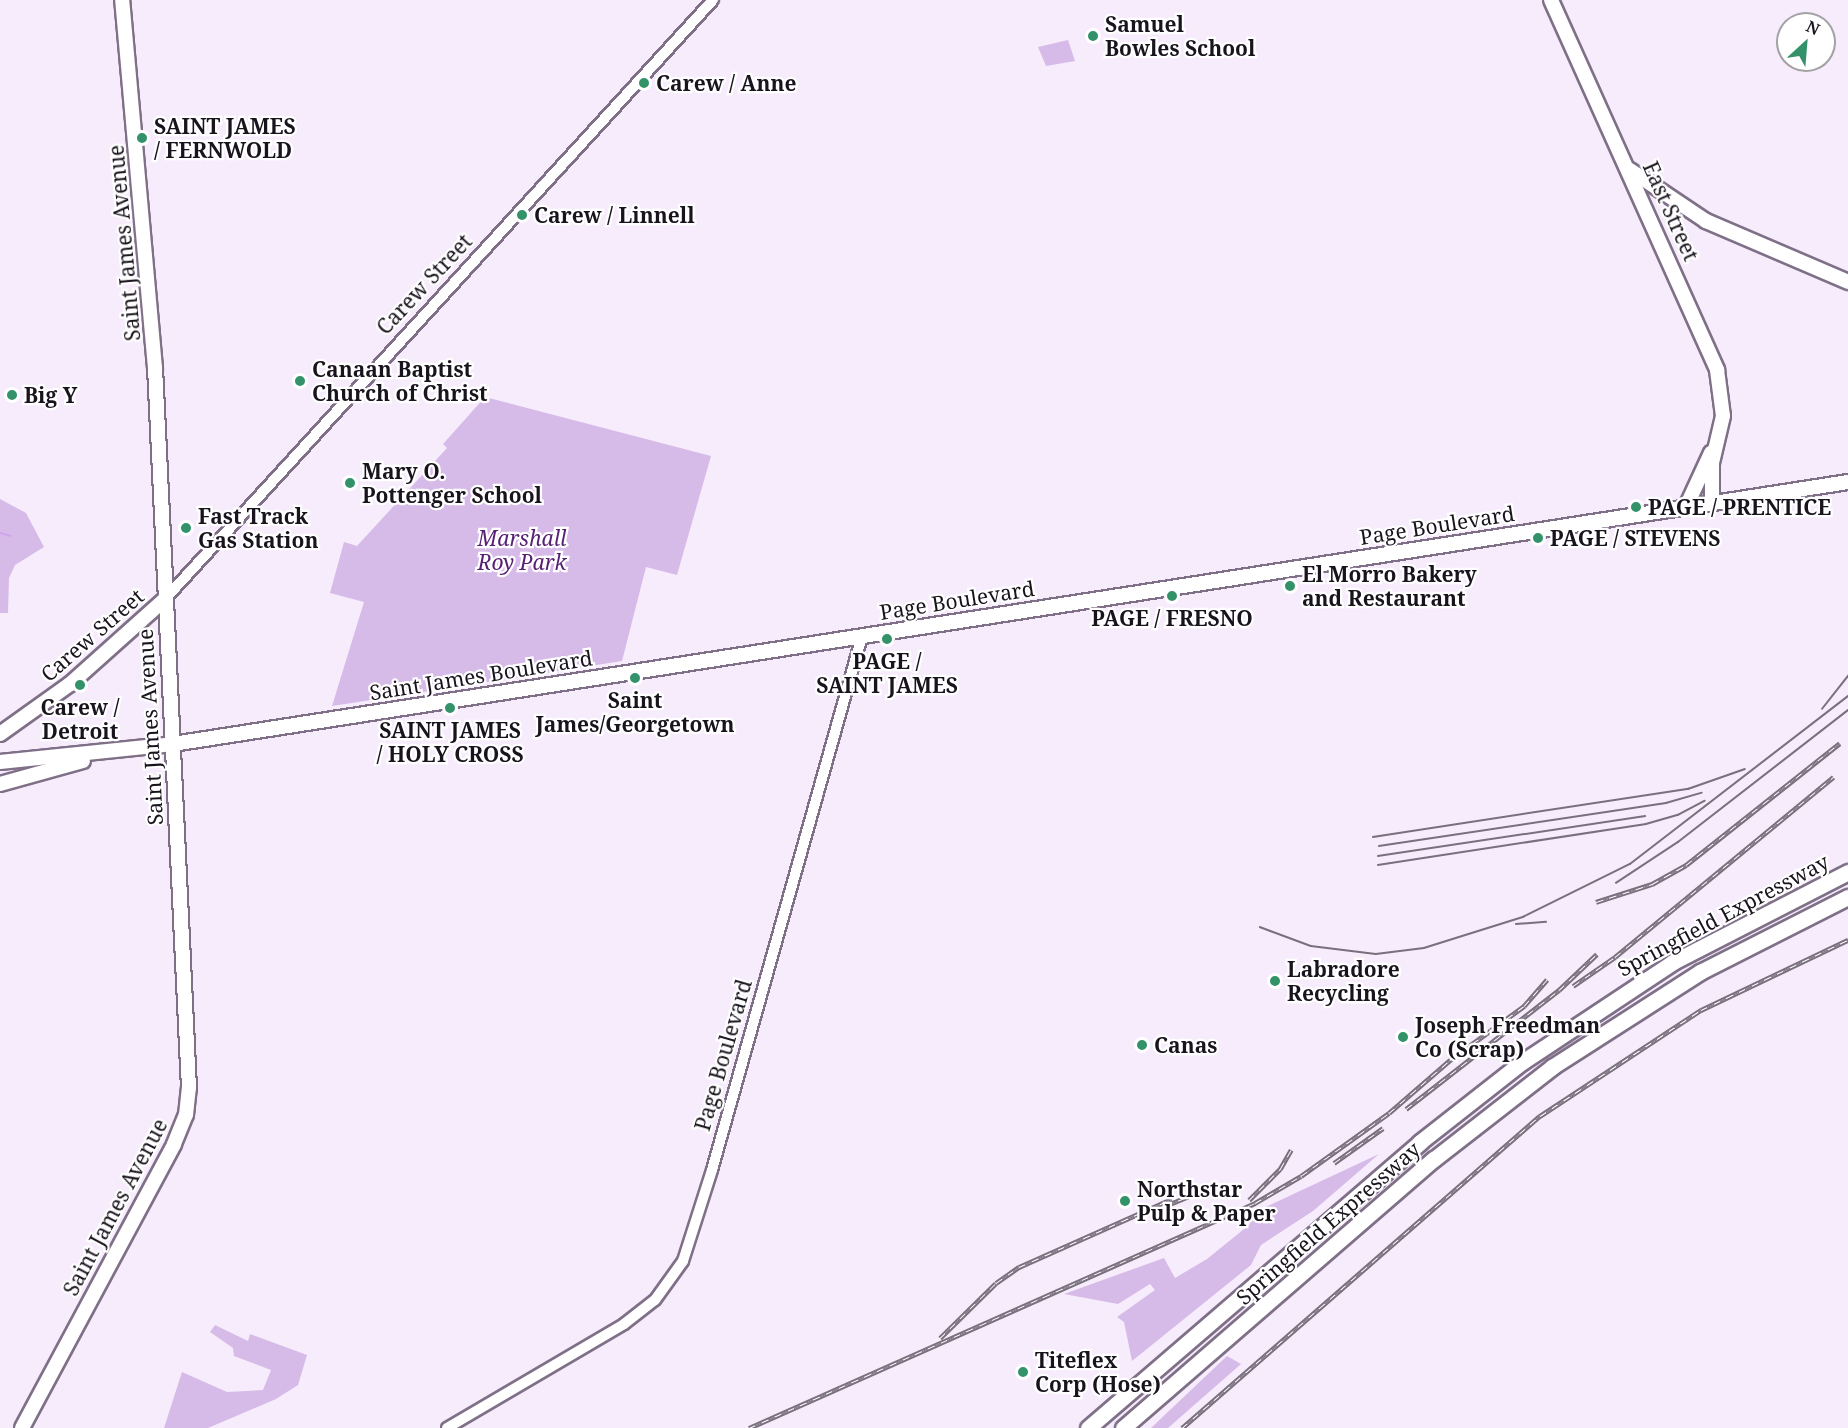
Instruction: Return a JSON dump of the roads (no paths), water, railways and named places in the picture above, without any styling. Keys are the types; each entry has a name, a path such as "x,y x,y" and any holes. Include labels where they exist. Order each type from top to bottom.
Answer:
{"highway":[{"name":"Springfield Expressway","path":"1088,1428 1420,1142 1522,1062 1673,962 1848,872"},
{"name":"Springfield Expressway","path":"1123,1428 1434,1159 1552,1066 1681,983 1848,897"}],"main road":[{"name":"Saint James Avenue","path":"21,1428 164,1164 186,1115 189,1088 150,297 123,0"},
{"name":"East Street","path":"1551,0 1630,170 1717,370 1723,404 1716,446 1712,503"},
{"path":"1630,170 1706,221 1848,282"},
{"name":"East Street","path":"1686,507 1716,446"},
{"name":"Page Boulevard","path":"862,636 1848,482"},
{"name":"Carew Street","path":"0,734 70,684 165,599"},
{"name":"Saint James Boulevard","path":"0,762 107,754 862,636"},
{"name":"Saint James Boulevard","path":"0,784 107,754"}],"street":[{"name":"Carew Street","path":"165,599 713,0"},
{"name":"Page Boulevard","path":"447,1428 624,1324 655,1300 683,1261 709,1180 862,636"}],"waterway":[{"path":"0,533 11,536"}],"tram line":[{"path":"1822,709 1848,676"},
{"path":"1260,927 1311,946 1376,954 1424,948 1523,917 1630,864 1848,696"},
{"path":"1616,883 1678,842 1848,710"},
{"path":"1373,837 1688,789 1745,769"},
{"path":"1379,846 1666,803 1702,793"},
{"path":"1378,865 1646,824 1678,815 1704,801"},
{"path":"1378,856 1645,816"},
{"path":"1516,924 1546,922"}],"railway":[{"path":"1596,902 1652,884 1686,865 1840,743"},
{"path":"1573,986 1615,957 1833,777"},
{"path":"1182,1428 1540,1116 1701,1010 1848,940"},
{"path":"1406,1109 1559,990 1597,954"},
{"path":"749,1428 1255,1203 1301,1176 1389,1113 1450,1060 1524,1006 1547,980"},
{"path":"1334,1163 1383,1128"},
{"path":"1249,1200 1280,1169 1291,1150"},
{"path":"1165,1206 1204,1190"},
{"path":"940,1338 996,1283 1019,1267 1172,1199"}],"place":[{"name":"Samuel Bowles School","path":"1093,36"},
{"name":"Carew / Anne","path":"644,83"},
{"name":"SAINT JAMES / FERNWOLD","path":"142,138"},
{"name":"Carew / Linnell","path":"522,215"},
{"name":"Canaan Baptist Church of Christ","path":"300,381"},
{"name":"Big Y","path":"12,395"},
{"name":"Mary O. Pottenger School","path":"350,483"},
{"name":"PAGE / PRENTICE","path":"1636,507"},
{"name":"Fast Track Gas Station","path":"186,528"},
{"name":"PAGE / STEVENS","path":"1538,538"},
{"name":"El Morro Bakery and Restaurant","path":"1290,586"},
{"name":"PAGE / FRESNO","path":"1172,596"},
{"name":"PAGE / SAINT JAMES","path":"887,639"},
{"name":"Saint James/Georgetown","path":"635,678"},
{"name":"Carew / Detroit","path":"80,685"},
{"name":"SAINT JAMES / HOLY CROSS","path":"450,708"},
{"name":"Labradore Recycling","path":"1275,981"},
{"name":"Joseph Freedman Co (Scrap)","path":"1403,1037"},
{"name":"Canas","path":"1142,1045"},
{"name":"Northstar Pulp & Paper","path":"1125,1201"},
{"name":"Titeflex Corp (Hose)","path":"1023,1372"}],"park label":[{"name":"Marshall Roy Park","path":"522,550"}]}
